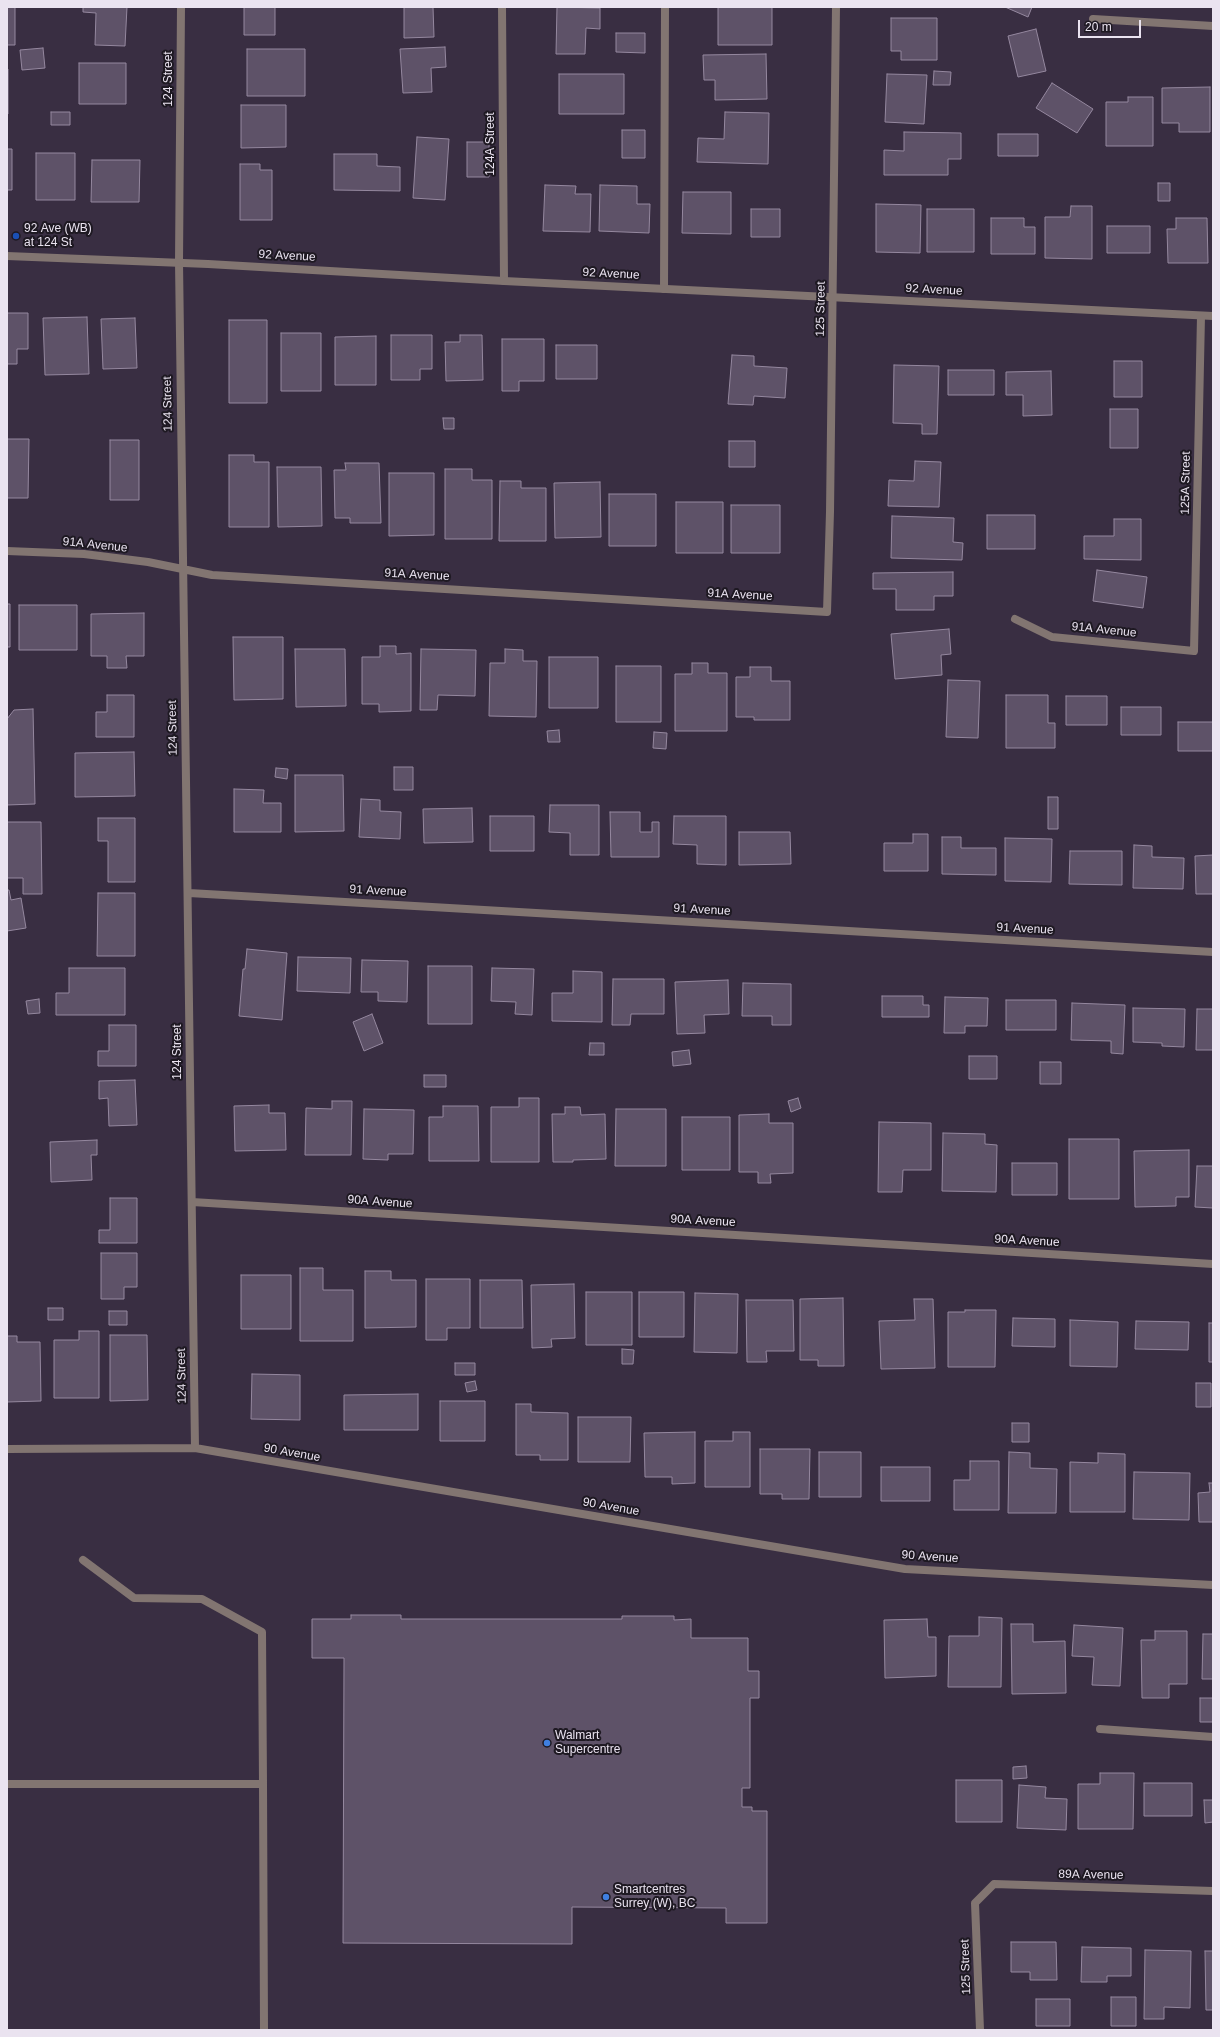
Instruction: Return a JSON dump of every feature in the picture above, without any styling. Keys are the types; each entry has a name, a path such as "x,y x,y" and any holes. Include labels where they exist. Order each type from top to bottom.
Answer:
{"street":[{"name":"124 Street","path":"181,7 179,262 182,570 189,893 196,1448"},
{"name":"124A Street","path":"502,7 504,281"},
{"path":"664,289 665,7"},
{"name":"125 Street","path":"826,612 833,297 836,7"},
{"path":"1093,19 1213,26"},
{"name":"92 Avenue","path":"7,256 179,262 504,281 1213,316"},
{"name":"125A Street","path":"1194,651 1201,316"},
{"name":"91A Avenue","path":"7,551 84,554 148,562 212,575 826,612"},
{"name":"91A Avenue","path":"1015,619 1052,637 1194,651"},
{"name":"91 Avenue","path":"189,893 1213,952"},
{"name":"90A Avenue","path":"192,1202 1213,1264"},
{"name":"90 Avenue","path":"7,1449 196,1448 905,1569 1213,1585"},
{"path":"83,1560 134,1598 202,1599 262,1632 264,2030"},
{"path":"1100,1729 1213,1737"},
{"path":"7,1784 263,1784"},
{"name":"89A Avenue","path":"975,1903 994,1884 1213,1891"},
{"name":"125 Street","path":"975,1903 980,2030"}],"building":[{"path":"7,7 15,7 15,45 7,45"},
{"path":"83,7 127,7 125,46 95,45 96,13 83,12"},
{"path":"244,7 275,7 275,35 244,35"},
{"path":"404,7 433,7 434,37 404,38"},
{"path":"557,7 600,8 600,29 586,28 585,54 556,54"},
{"path":"718,7 772,7 772,45 718,45"},
{"path":"1005,7 1032,7 1028,17"},
{"path":"891,18 937,18 937,60 901,60 901,51 891,51"},
{"path":"1036,29 1046,71 1018,77 1008,36"},
{"path":"616,33 645,33 645,53 616,52"},
{"path":"445,47 446,67 431,68 432,92 403,93 400,49"},
{"path":"43,48 45,68 22,70 20,50"},
{"path":"247,49 305,49 305,96 247,96"},
{"path":"766,54 767,99 715,100 715,80 704,80 703,55"},
{"path":"79,63 126,63 126,104 79,104"},
{"path":"8,69 8,114 7,114"},
{"path":"934,71 951,72 950,85 933,85"},
{"path":"559,74 624,74 624,114 559,114"},
{"path":"887,74 927,75 924,124 885,122"},
{"path":"1052,83 1093,109 1077,133 1036,108"},
{"path":"1210,87 1210,132 1179,132 1179,123 1162,123 1162,88"},
{"path":"1128,97 1153,97 1153,146 1106,146 1106,102 1128,102"},
{"path":"241,105 286,105 286,147 241,148"},
{"path":"51,112 70,112 70,125 51,125"},
{"path":"725,112 769,113 768,164 697,162 698,138 724,139"},
{"path":"622,130 645,130 645,158 622,158"},
{"path":"904,132 961,133 961,159 948,159 948,175 884,175 884,150 904,151"},
{"path":"998,134 1038,134 1038,156 998,156"},
{"path":"417,137 449,139 445,200 413,198"},
{"path":"467,142 489,142 489,177 467,177"},
{"path":"7,149 12,149 12,190 7,190"},
{"path":"36,153 75,153 75,200 36,200"},
{"path":"334,154 377,154 377,166 400,167 400,191 334,190"},
{"path":"92,160 140,160 139,202 91,202"},
{"path":"240,164 260,164 260,170 272,170 272,220 240,220"},
{"path":"1158,183 1170,183 1170,201 1158,201"},
{"path":"545,185 576,186 575,194 591,194 590,232 543,231"},
{"path":"600,185 637,186 637,204 650,204 649,233 599,231"},
{"path":"683,192 731,192 731,234 682,233"},
{"path":"876,204 921,205 920,253 876,252"},
{"path":"1071,206 1092,206 1092,259 1045,258 1045,217 1070,217"},
{"path":"751,209 780,209 780,237 751,237"},
{"path":"927,209 974,209 974,252 927,252"},
{"path":"991,218 1024,218 1024,227 1035,227 1035,254 991,254"},
{"path":"1176,218 1207,218 1208,263 1168,263 1167,229 1176,229"},
{"path":"1107,226 1150,226 1150,253 1107,253"},
{"path":"7,313 28,313 28,349 17,349 17,364 7,364"},
{"path":"87,317 89,374 45,375 43,318"},
{"path":"135,318 137,368 103,369 101,319"},
{"path":"229,320 267,320 267,403 229,403"},
{"path":"281,333 321,333 321,391 281,391"},
{"path":"391,335 432,335 432,369 420,369 420,380 391,380"},
{"path":"460,335 482,335 483,380 446,381 445,342 460,342"},
{"path":"376,336 376,385 335,385 335,337"},
{"path":"502,339 544,339 544,381 519,381 519,391 502,391"},
{"path":"556,345 597,345 597,379 556,379"},
{"path":"732,355 754,356 754,366 787,368 785,398 754,396 753,405 728,404"},
{"path":"1114,361 1142,361 1142,397 1114,397"},
{"path":"894,365 939,366 937,434 922,434 922,424 893,423"},
{"path":"948,370 994,370 994,395 948,395"},
{"path":"1051,371 1052,415 1023,416 1023,395 1006,395 1006,372"},
{"path":"1110,409 1138,409 1138,448 1110,448"},
{"path":"443,418 454,418 454,429 444,429"},
{"path":"7,439 29,439 28,498 7,498"},
{"path":"110,440 139,440 139,500 110,500"},
{"path":"729,441 755,441 755,467 729,467"},
{"path":"229,455 254,455 254,462 269,462 269,527 229,527"},
{"path":"915,461 941,462 939,507 888,506 889,480 914,481"},
{"path":"345,463 379,463 381,523 350,523 350,518 335,518 334,470 346,470"},
{"path":"277,467 321,467 322,526 278,527"},
{"path":"445,469 472,469 472,480 492,480 492,539 445,539"},
{"path":"389,473 434,473 434,535 389,536"},
{"path":"500,481 521,481 521,488 546,488 546,541 499,541"},
{"path":"600,482 601,537 555,538 554,483"},
{"path":"609,494 656,494 656,546 609,546"},
{"path":"676,502 723,502 723,553 676,553"},
{"path":"731,505 780,505 780,553 731,553"},
{"path":"987,515 1035,515 1035,549 987,549"},
{"path":"892,516 954,518 953,542 963,543 962,560 891,558"},
{"path":"1114,519 1141,519 1141,560 1084,559 1084,536 1114,536"},
{"path":"1097,570 1147,577 1143,608 1093,601"},
{"path":"953,572 953,596 934,596 934,610 896,610 896,589 873,589 873,573"},
{"path":"7,604 10,604 10,647 7,647"},
{"path":"19,605 77,605 77,650 19,650"},
{"path":"144,613 144,656 126,656 127,668 107,668 107,656 91,656 91,614"},
{"path":"949,629 951,654 941,655 942,675 895,679 891,634"},
{"path":"233,637 283,637 283,699 234,700"},
{"path":"380,646 396,646 396,654 411,653 411,711 379,712 379,704 362,704 362,657 380,657"},
{"path":"295,649 345,649 346,706 296,707"},
{"path":"421,649 476,650 475,696 438,695 437,710 420,710"},
{"path":"505,649 523,650 523,661 537,661 536,717 489,716 490,663 505,663"},
{"path":"549,657 598,657 598,708 549,708"},
{"path":"692,663 708,663 708,673 727,673 727,731 675,731 675,674 692,674"},
{"path":"616,666 661,666 661,722 616,722"},
{"path":"750,667 771,667 771,681 790,681 790,720 754,720 754,717 736,717 736,677 750,677"},
{"path":"948,680 980,681 978,738 946,737"},
{"path":"107,695 134,695 134,737 96,737 96,712 107,712"},
{"path":"1006,695 1048,695 1048,723 1055,723 1055,748 1006,748"},
{"path":"1066,696 1107,696 1107,725 1066,725"},
{"path":"1121,707 1161,707 1161,735 1121,735"},
{"path":"33,709 35,804 7,805 7,719 14,710"},
{"path":"1178,722 1213,722 1213,751 1178,751"},
{"path":"559,730 560,742 548,742 547,731"},
{"path":"654,732 667,733 666,749 653,748"},
{"path":"134,752 135,796 75,797 75,753"},
{"path":"394,767 413,767 413,790 394,790"},
{"path":"276,768 288,769 287,779 275,777"},
{"path":"295,775 343,775 344,831 295,832"},
{"path":"234,789 264,790 263,803 281,803 281,832 234,832"},
{"path":"1048,797 1058,797 1058,829 1048,829"},
{"path":"361,799 380,800 380,811 401,812 400,839 359,837"},
{"path":"550,805 599,805 599,855 570,855 570,833 549,832"},
{"path":"472,808 473,842 424,843 423,809"},
{"path":"610,812 640,812 640,832 652,832 652,822 659,822 659,857 611,857"},
{"path":"490,816 534,816 534,851 490,851"},
{"path":"674,816 726,816 726,865 697,864 697,845 673,844"},
{"path":"98,818 135,818 135,882 108,882 108,841 98,841"},
{"path":"7,822 41,822 42,894 23,894 23,878 7,878"},
{"path":"739,832 790,832 791,864 739,865"},
{"path":"913,834 928,834 928,871 884,871 884,843 913,843"},
{"path":"942,837 961,837 961,848 996,848 996,875 942,874"},
{"path":"1005,838 1052,839 1051,882 1005,881"},
{"path":"1134,845 1152,846 1152,857 1184,858 1183,889 1133,888"},
{"path":"1070,851 1122,851 1122,885 1069,884"},
{"path":"1213,855 1213,894 1196,894 1195,856"},
{"path":"7,890 9,890 11,900 21,898 26,928 7,931"},
{"path":"98,893 135,893 135,956 97,956"},
{"path":"247,949 287,953 282,1020 239,1016 243,969 245,969"},
{"path":"298,957 351,958 350,993 297,991"},
{"path":"362,960 408,961 407,1002 378,1001 378,992 361,992"},
{"path":"428,966 472,966 472,1024 428,1024"},
{"path":"69,968 125,968 125,1015 56,1015 56,993 69,993"},
{"path":"492,968 534,969 532,1015 515,1014 516,1002 491,1001"},
{"path":"573,971 602,972 602,1022 552,1021 552,993 573,993"},
{"path":"613,979 664,979 664,1014 631,1014 630,1025 612,1025"},
{"path":"728,980 729,1014 704,1015 705,1033 677,1034 675,982"},
{"path":"743,983 791,984 791,1025 772,1025 772,1016 742,1016"},
{"path":"882,996 923,996 923,1005 929,1005 929,1017 882,1017"},
{"path":"945,997 988,998 987,1026 965,1026 965,1033 944,1033"},
{"path":"39,999 40,1013 28,1014 26,1001"},
{"path":"1006,1000 1056,1000 1056,1030 1006,1030"},
{"path":"1072,1003 1125,1005 1123,1054 1111,1053 1111,1041 1071,1040"},
{"path":"1133,1008 1185,1009 1184,1047 1162,1046 1162,1043 1133,1042"},
{"path":"1197,1009 1213,1009 1213,1050 1196,1050"},
{"path":"372,1014 383,1043 364,1051 353,1022"},
{"path":"109,1025 136,1025 136,1066 98,1066 98,1051 109,1051"},
{"path":"590,1043 604,1043 604,1055 589,1055"},
{"path":"689,1050 691,1064 673,1066 672,1052"},
{"path":"969,1056 997,1056 997,1079 969,1079"},
{"path":"1040,1062 1061,1062 1061,1084 1040,1084"},
{"path":"424,1075 446,1075 446,1087 424,1087"},
{"path":"135,1080 137,1125 109,1126 108,1098 99,1099 99,1081"},
{"path":"519,1098 539,1098 539,1162 491,1162 491,1107 519,1107"},
{"path":"798,1098 801,1108 791,1112 788,1101"},
{"path":"332,1101 352,1101 351,1155 305,1155 306,1108 332,1109"},
{"path":"269,1105 269,1113 285,1113 286,1150 235,1151 234,1106"},
{"path":"443,1106 478,1106 479,1161 429,1161 429,1117 443,1117"},
{"path":"565,1107 580,1107 581,1115 605,1114 606,1159 553,1162 552,1114 565,1114"},
{"path":"364,1109 414,1110 413,1154 388,1154 388,1160 363,1159"},
{"path":"616,1109 666,1109 666,1166 615,1166"},
{"path":"769,1114 769,1123 793,1123 793,1173 770,1174 771,1183 758,1183 758,1172 739,1172 739,1115"},
{"path":"682,1117 730,1117 730,1170 682,1170"},
{"path":"879,1122 931,1123 931,1170 903,1170 902,1192 878,1192"},
{"path":"943,1133 985,1134 985,1144 997,1145 996,1192 942,1191"},
{"path":"1069,1139 1119,1139 1119,1199 1069,1199"},
{"path":"97,1140 97,1155 91,1155 92,1180 51,1182 50,1142"},
{"path":"1189,1150 1189,1197 1176,1197 1176,1206 1135,1207 1134,1151"},
{"path":"1012,1163 1057,1163 1057,1195 1012,1195"},
{"path":"1197,1166 1213,1166 1213,1208 1195,1207"},
{"path":"110,1198 137,1198 137,1243 99,1243 99,1230 110,1230"},
{"path":"101,1253 137,1253 137,1287 124,1287 124,1299 101,1299"},
{"path":"300,1268 323,1268 323,1290 353,1290 353,1341 300,1341"},
{"path":"365,1271 391,1271 391,1280 416,1280 416,1327 365,1328"},
{"path":"241,1275 291,1275 291,1329 241,1329"},
{"path":"426,1279 470,1279 470,1328 447,1328 447,1340 426,1340"},
{"path":"480,1280 522,1280 523,1328 480,1328"},
{"path":"574,1284 575,1338 551,1339 552,1347 532,1348 531,1285"},
{"path":"586,1292 632,1292 632,1345 586,1345"},
{"path":"639,1292 684,1292 684,1337 639,1337"},
{"path":"695,1293 738,1294 737,1353 694,1352"},
{"path":"843,1298 844,1366 818,1366 818,1360 800,1360 800,1299"},
{"path":"914,1299 933,1299 935,1368 881,1369 879,1321 915,1320"},
{"path":"746,1300 793,1300 794,1351 766,1351 767,1362 747,1362"},
{"path":"48,1308 63,1308 63,1320 48,1320"},
{"path":"965,1310 996,1310 995,1367 948,1367 948,1312 965,1312"},
{"path":"109,1311 127,1311 127,1325 109,1325"},
{"path":"1013,1318 1055,1319 1055,1347 1012,1346"},
{"path":"1070,1320 1118,1322 1117,1367 1070,1366"},
{"path":"1136,1321 1189,1322 1188,1350 1135,1349"},
{"path":"1209,1323 1213,1323 1213,1362 1209,1362"},
{"path":"79,1331 99,1331 99,1398 54,1398 54,1340 79,1340"},
{"path":"110,1335 147,1335 148,1400 110,1401"},
{"path":"7,1336 17,1336 17,1342 40,1342 41,1401 7,1402"},
{"path":"622,1349 634,1350 633,1364 622,1364"},
{"path":"455,1363 475,1363 475,1375 455,1375"},
{"path":"252,1374 300,1375 300,1420 251,1419"},
{"path":"475,1381 477,1390 467,1392 465,1383"},
{"path":"1196,1383 1211,1383 1211,1407 1196,1407"},
{"path":"418,1394 418,1430 344,1430 344,1395"},
{"path":"440,1401 485,1401 485,1441 440,1441"},
{"path":"516,1404 531,1404 531,1412 568,1413 568,1460 540,1460 540,1455 516,1455"},
{"path":"578,1417 631,1417 630,1462 578,1462"},
{"path":"1012,1423 1029,1423 1029,1442 1012,1442"},
{"path":"695,1432 695,1483 672,1484 672,1477 645,1477 644,1433"},
{"path":"733,1432 750,1432 750,1487 705,1487 705,1441 733,1441"},
{"path":"760,1449 810,1449 809,1499 782,1499 782,1494 760,1494"},
{"path":"819,1452 861,1452 861,1497 819,1497"},
{"path":"1009,1452 1030,1453 1030,1468 1057,1469 1056,1513 1008,1513"},
{"path":"1098,1453 1125,1454 1125,1512 1070,1512 1070,1462 1098,1463"},
{"path":"970,1461 999,1461 999,1510 954,1510 954,1480 970,1480"},
{"path":"881,1467 930,1467 930,1501 881,1501"},
{"path":"1134,1472 1190,1473 1189,1520 1133,1519"},
{"path":"1209,1483 1213,1483 1213,1522 1199,1522 1198,1493 1210,1492"},
{"name":"Walmart Supercentre","path":"351,1615 401,1615 401,1619 622,1619 622,1616 674,1616 674,1620 691,1619 691,1638 748,1638 748,1671 759,1671 759,1698 750,1698 750,1788 742,1788 742,1807 752,1807 752,1811 767,1811 767,1923 726,1923 726,1908 572,1907 572,1944 343,1943 344,1658 312,1658 312,1619 351,1619"},
{"path":"979,1617 1002,1618 1001,1687 948,1687 949,1636 979,1636"},
{"path":"927,1619 928,1637 936,1637 936,1676 885,1678 884,1620"},
{"path":"1011,1624 1033,1624 1033,1642 1065,1641 1066,1693 1012,1694"},
{"path":"1074,1625 1123,1628 1120,1686 1092,1685 1094,1657 1072,1656"},
{"path":"1155,1631 1187,1631 1187,1684 1169,1684 1169,1698 1142,1698 1141,1640 1155,1640"},
{"path":"1203,1634 1213,1634 1213,1679 1202,1679"},
{"path":"1200,1698 1213,1698 1213,1722 1200,1722"},
{"path":"1026,1766 1027,1778 1013,1779 1013,1767"},
{"path":"1100,1773 1134,1773 1133,1829 1078,1829 1078,1784 1100,1784"},
{"path":"956,1780 1002,1780 1002,1822 956,1822"},
{"path":"1144,1783 1192,1783 1192,1816 1144,1816"},
{"path":"1019,1785 1046,1787 1045,1798 1067,1799 1066,1830 1017,1828"},
{"path":"1204,1800 1213,1800 1213,1822 1205,1823"},
{"path":"1011,1942 1056,1942 1057,1980 1030,1980 1030,1972 1011,1972"},
{"path":"1082,1947 1131,1948 1131,1976 1107,1976 1107,1982 1081,1982"},
{"path":"1145,1950 1191,1951 1190,2008 1164,2007 1164,2019 1144,2019"},
{"path":"1205,1951 1213,1951 1213,2010 1206,2010"},
{"path":"1111,1997 1136,1997 1136,2026 1111,2026"},
{"path":"1036,1999 1070,1999 1070,2026 1036,2026"}],"place":[{"name":"92 Ave (WB) at 124 St","path":"16,236"},
{"name":"Walmart Supercentre","path":"547,1743"},
{"name":"Smartcentres Surrey (W), BC","path":"606,1897"}]}
